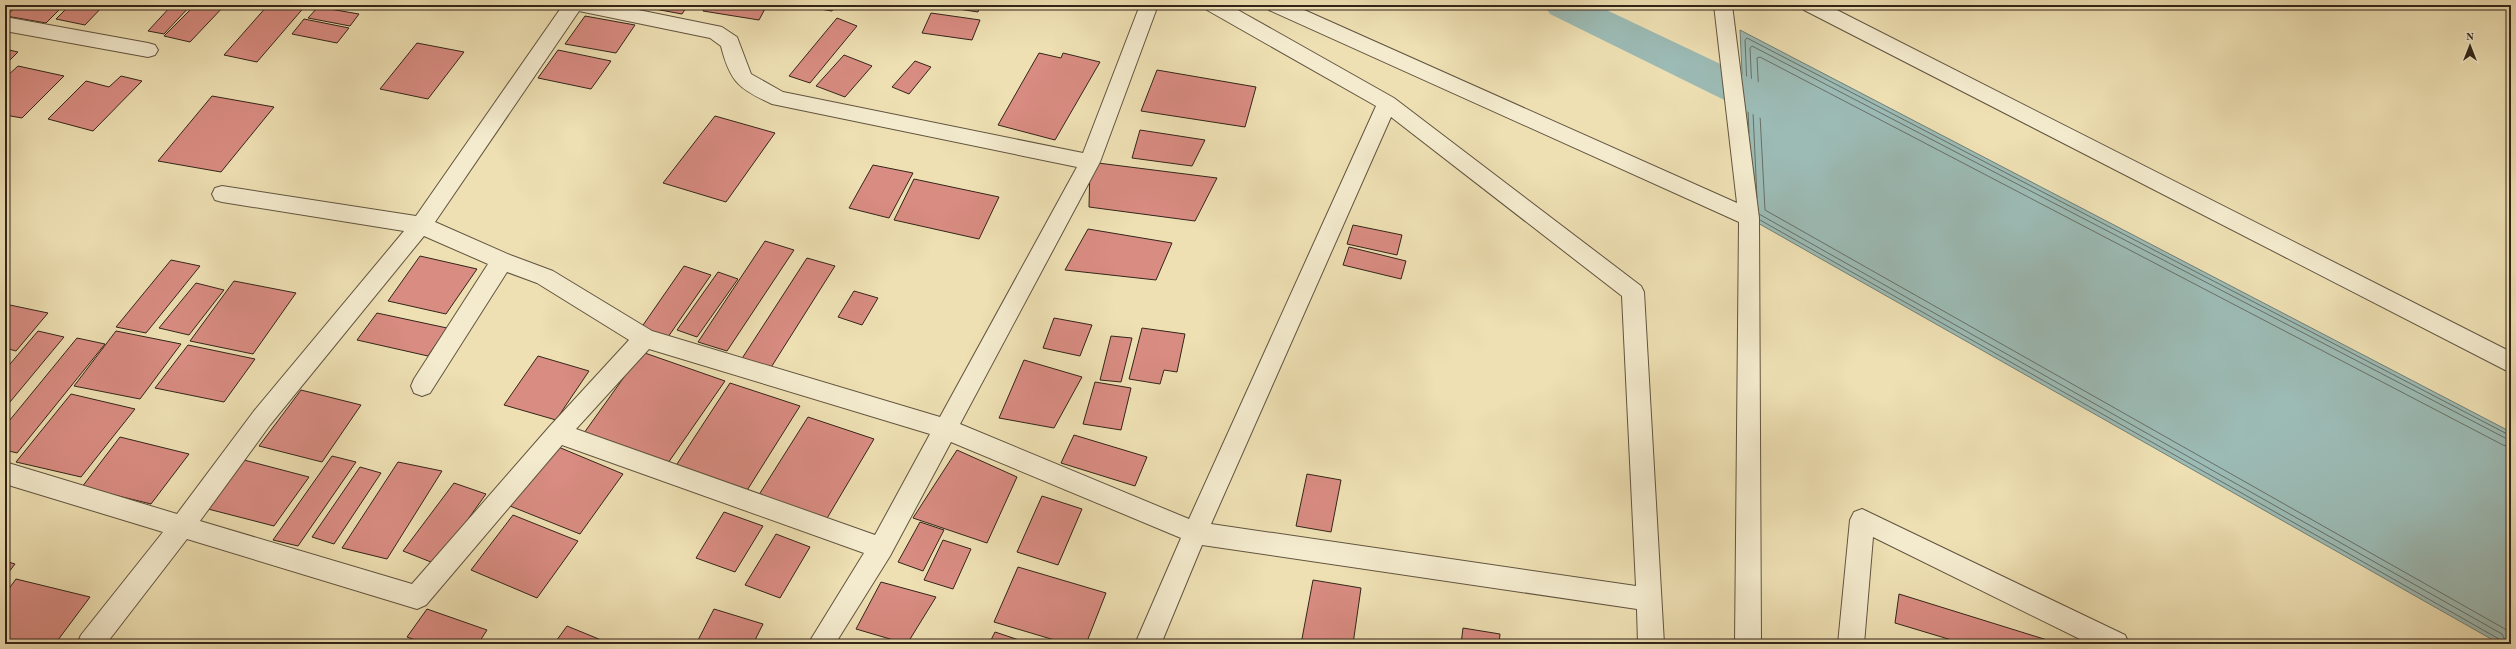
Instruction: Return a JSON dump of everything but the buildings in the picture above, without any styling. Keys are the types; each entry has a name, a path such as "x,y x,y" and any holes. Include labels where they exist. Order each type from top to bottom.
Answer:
{"street":[{"path":"90,644 182,526 262,418 421,225 573,5"},
{"path":"581,5 715,32 730,42 737,72 747,83 779,99 1090,162"},
{"path":"821,644 881,548 1090,162 1149,5"},
{"path":"1214,5 1387,103 1633,292 1647,599 1651,644"},
{"path":"1276,5 1749,218"},
{"path":"1723,5 1749,218 1748,644"},
{"path":"1811,5 2511,364"},
{"path":"5,24 148,50"},
{"path":"1148,644 1195,533 1387,103"},
{"path":"222,194 421,225 502,261 545,277 645,338 946,429 1195,533 1647,599"},
{"path":"422,386 502,261"},
{"path":"5,473 417,597 558,433 645,338"},
{"path":"558,433 881,548"},
{"path":"1852,644 1862,520 2116,644"}],"water":[{"path":"1740,30 2511,432 2511,644 2500,644 1749,218"}],"waterway":[{"path":"1563,5 1799,119"}]}
